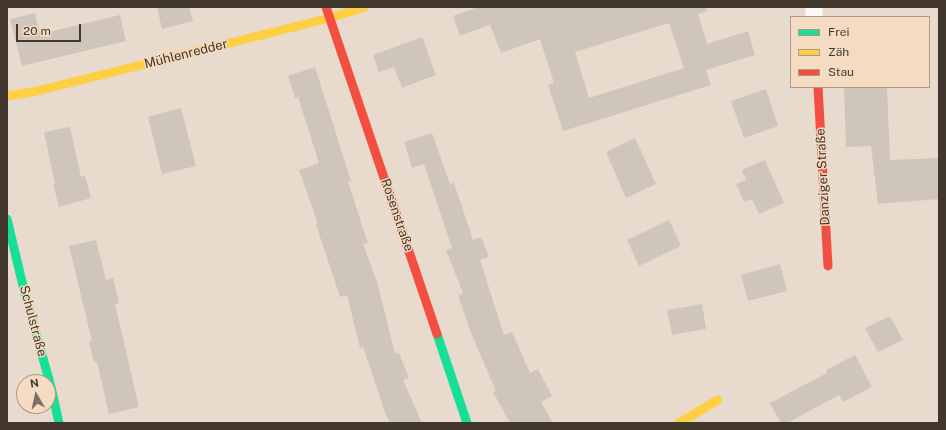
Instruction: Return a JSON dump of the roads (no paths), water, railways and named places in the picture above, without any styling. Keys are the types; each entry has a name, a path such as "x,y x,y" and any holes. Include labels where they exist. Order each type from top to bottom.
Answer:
{"street":[{"name":"Rosenstraße","path":"326,7 467,423"},
{"name":"Mühlenredder","path":"7,96 37,91 330,18 364,7"},
{"name":"Danziger Straße","path":"818,88 828,266"},
{"name":"Schulstraße","path":"7,219 59,423"},
{"path":"678,423 718,400"}]}
